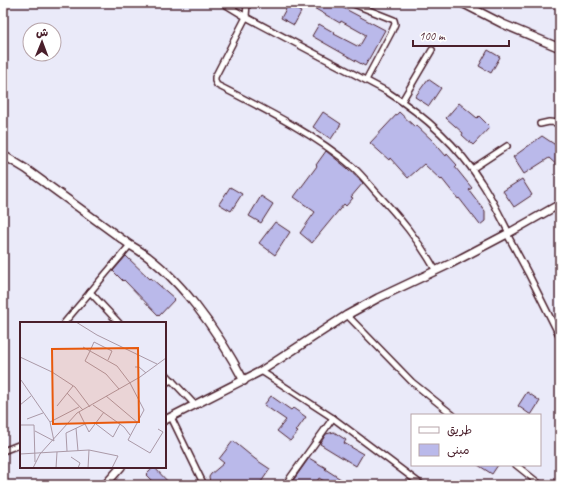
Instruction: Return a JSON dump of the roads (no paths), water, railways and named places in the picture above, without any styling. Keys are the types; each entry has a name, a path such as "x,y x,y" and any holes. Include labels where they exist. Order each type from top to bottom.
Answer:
{"street":[{"path":"224,3 246,17 366,80 402,101 426,119 444,136 481,182 560,336"},
{"path":"247,3 246,17 215,77 217,85 258,106 317,141 353,167 406,226 423,248 436,271"},
{"path":"351,3 394,20 395,24 366,80"},
{"path":"462,3 503,24 560,48"},
{"path":"402,101 432,50"},
{"path":"540,124 549,122 560,123"},
{"path":"472,170 507,146"},
{"path":"3,155 26,169 130,245 145,253 187,294 231,357 244,381"},
{"path":"204,485 168,418 244,381 347,315 378,298 436,271 508,234 560,204"},
{"path":"65,322 130,245"},
{"path":"90,292 118,322"},
{"path":"347,315 412,382 452,414"},
{"path":"261,371 333,418 422,485"},
{"path":"166,374 195,405"},
{"path":"166,383 172,380"},
{"path":"284,485 333,418"},
{"path":"3,451 20,444"},
{"path":"517,466 541,485"},
{"path":"105,485 120,468"}]}
